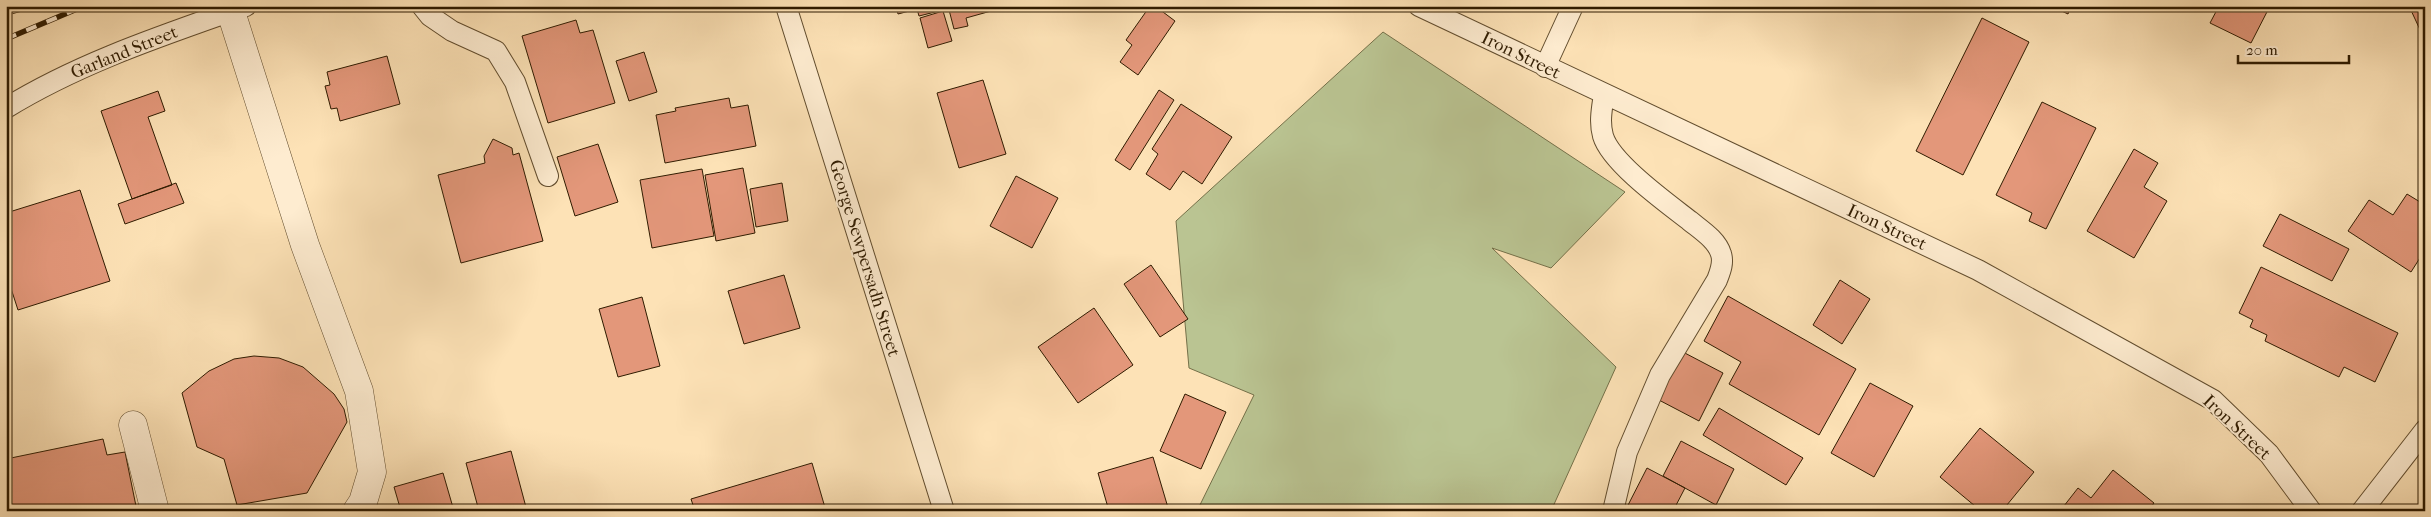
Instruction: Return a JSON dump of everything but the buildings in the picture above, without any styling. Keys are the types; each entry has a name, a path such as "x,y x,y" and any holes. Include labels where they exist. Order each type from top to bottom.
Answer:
{"street":[{"path":"239,9 305,245 359,391 372,472 364,502 357,511"},
{"path":"133,425 155,511"}],"lane":[{"path":"422,6 430,16 452,31 496,51 516,82 548,176"},
{"name":"George Sewpersadh Street","path":"786,6 944,511"},
{"name":"Iron Street","path":"1419,6 1978,270 2213,400 2268,454 2311,511"},
{"path":"1545,67 1572,6"},
{"name":"Garland Street","path":"6,108 60,78 106,57 239,9"},
{"path":"1604,94 1601,126 1603,136 1613,154 1657,195 1714,241 1721,255 1722,264 1717,280 1660,375 1627,452 1613,511"},
{"path":"2362,511 2425,430"}],"green space":[{"path":"1383,32 1625,192 1551,268 1492,248 1616,367 1551,511 1197,511 1254,395 1189,368 1176,221"}],"railway":[{"path":"6,13 31,6"},
{"path":"6,39 84,6"}]}
